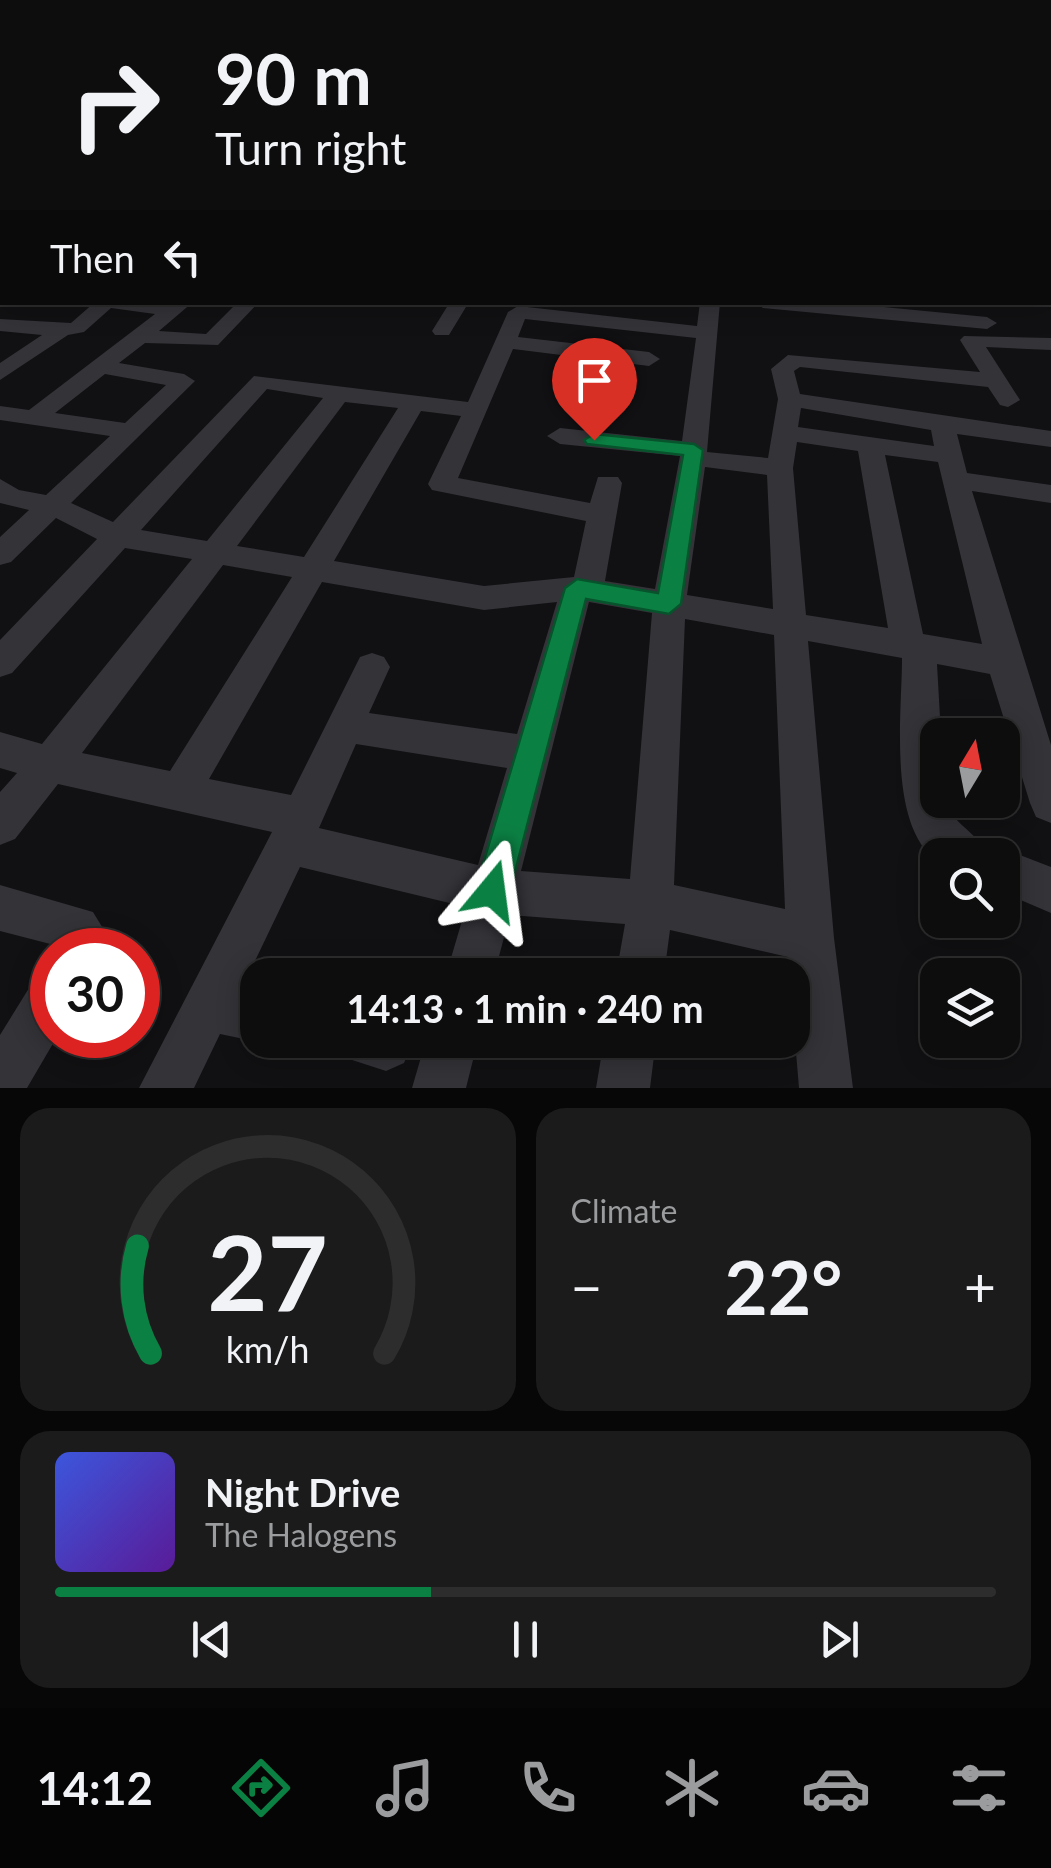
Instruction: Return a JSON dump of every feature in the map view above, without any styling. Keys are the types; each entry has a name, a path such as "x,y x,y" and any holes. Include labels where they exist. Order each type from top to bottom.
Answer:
{"street":[{"path":"0,325 76,328 104,305"},
{"path":"151,305 179,307"},
{"path":"142,336 211,341 247,305"},
{"path":"442,330 458,305"},
{"path":"643,958 651,903 669,604 693,454 710,305"},
{"path":"787,305 991,331 1051,344"},
{"path":"978,305 991,331"},
{"path":"34,418 179,307"},
{"path":"602,515 442,484 441,477 476,410 521,307 707,333"},
{"path":"0,373 62,330"},
{"path":"826,1088 810,938 780,468 790,400 782,369 795,351 1002,390 971,340 991,331"},
{"path":"506,342 649,359"},
{"path":"0,554 183,379 99,366"},
{"path":"0,663 262,381 476,410"},
{"path":"0,824 218,553 338,394"},
{"path":"790,400 1051,439"},
{"path":"178,794 413,403"},
{"path":"0,412 128,431"},
{"path":"942,424 1004,662 1051,802"},
{"path":"785,432 870,444 1051,494"},
{"path":"560,436 780,468"},
{"path":"870,444 914,646 924,806 940,838"},
{"path":"474,958 582,589 608,484"},
{"path":"0,488 10,497 52,504 117,536 484,598 582,589 1004,662"},
{"path":"166,1088 295,831 372,666"},
{"path":"344,726 531,754"},
{"path":"0,750 178,794 492,891 651,903 810,938"},
{"path":"1020,877 1051,890"},
{"path":"0,908 77,928"},
{"path":"208,1006 240,1012"},
{"path":"0,1084 30,1034"},
{"path":"439,1088 447,1058"},
{"path":"623,1088 627,1058"}],"route":[{"path":"492,891 577,588 669,604 694,450 594,440"}]}
